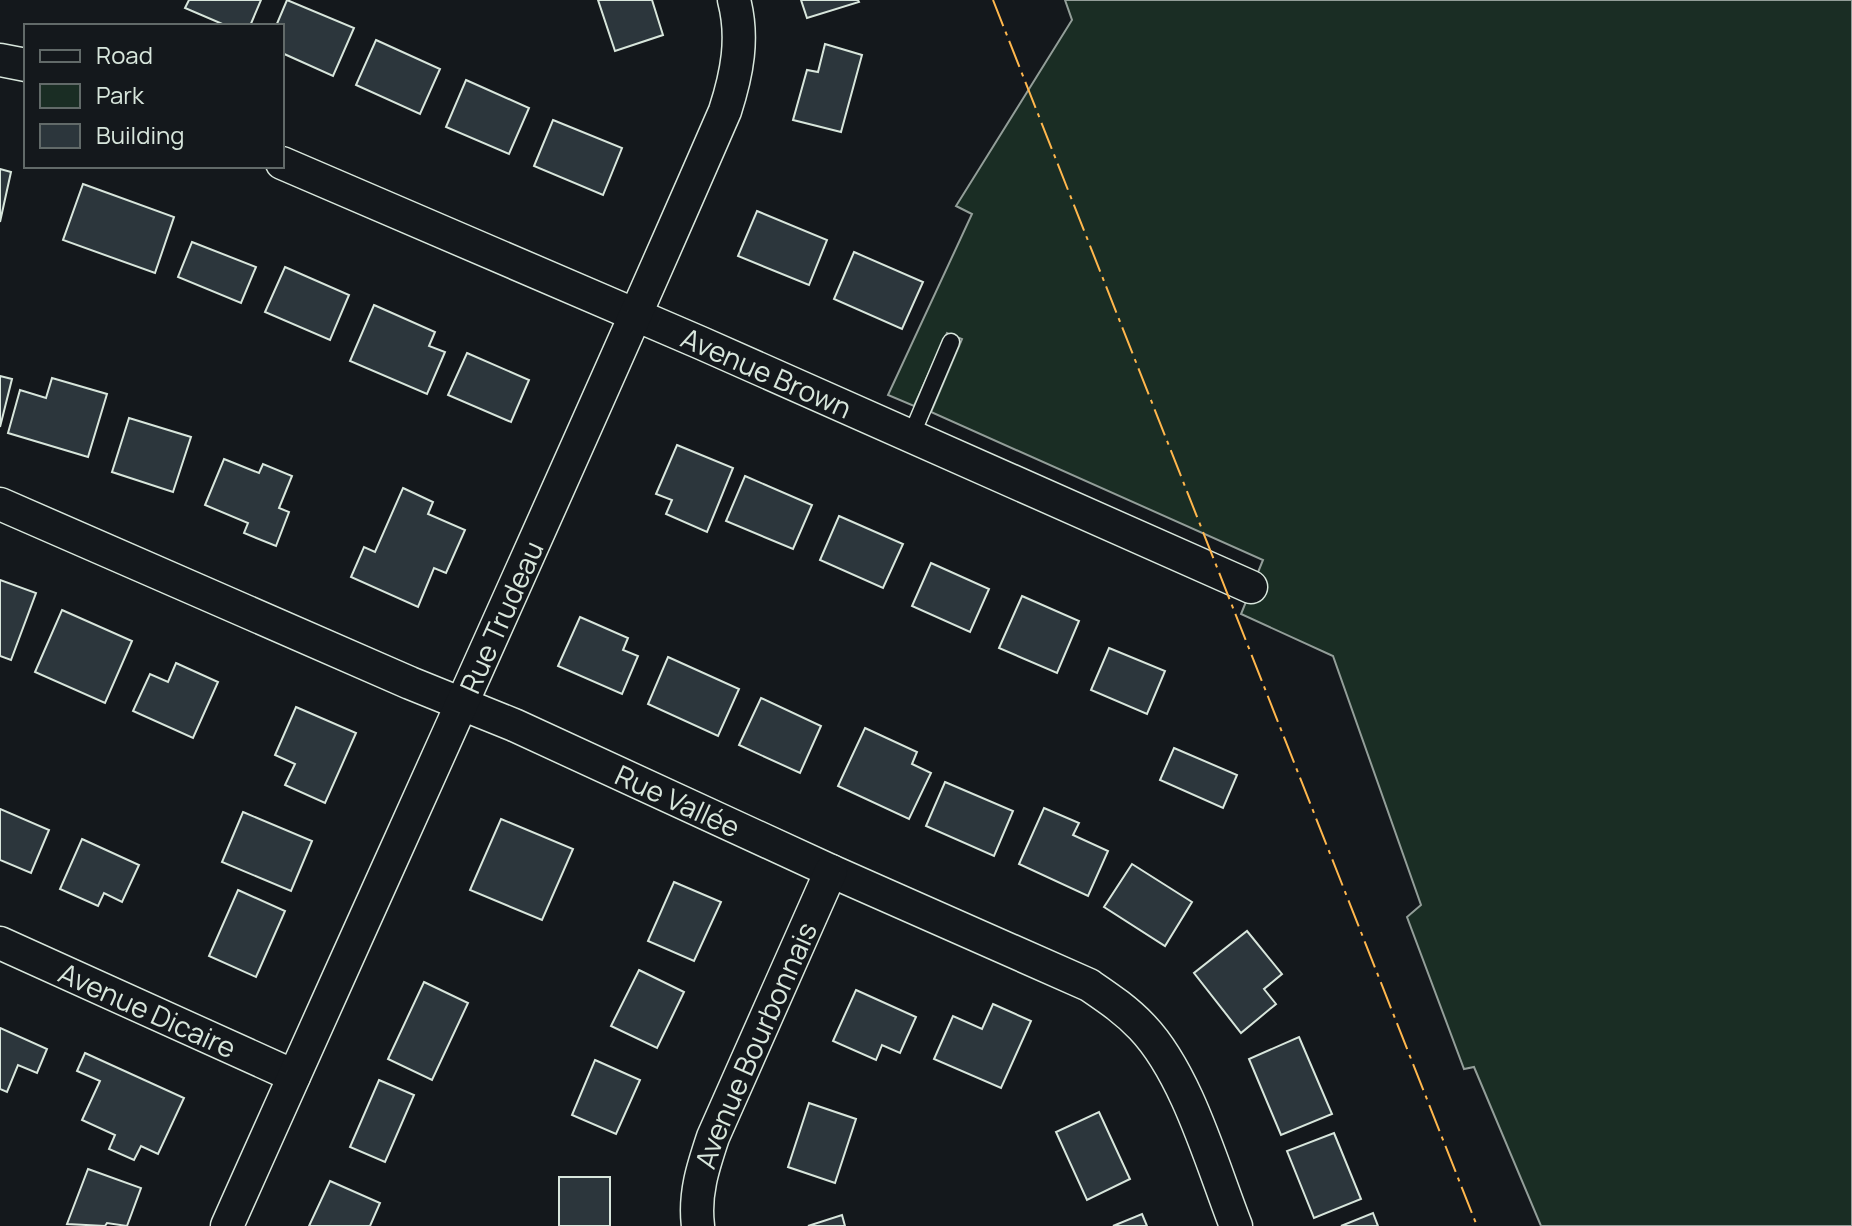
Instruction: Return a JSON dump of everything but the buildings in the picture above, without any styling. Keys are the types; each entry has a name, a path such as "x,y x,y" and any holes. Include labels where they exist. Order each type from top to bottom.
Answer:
{"street":[{"name":"Rue Trudeau","path":"227,1226 725,111 733,87 740,41 734,0"},
{"path":"0,60 24,65"},
{"name":"Avenue Brown","path":"284,164 1251,587"},
{"name":"Rue Vallée","path":"0,504 514,725 831,871 1089,985 1116,1003 1144,1029 1180,1085 1236,1226"},
{"name":"Avenue Bourbonnais","path":"698,1226 696,1200 701,1172 713,1137 831,871"},
{"name":"Avenue Dicaire","path":"0,943 294,1076"}],"lane":[{"path":"911,436 951,342"}],"green space":[{"path":"1065,0 1852,0 1852,1226 1541,1226 1474,1067 1464,1069 1407,917 1421,905 1333,656 1241,614 1263,560 931,412 962,339 947,333 914,406 888,395 972,214 956,206 1072,20"}],"power":[{"path":"993,0 1477,1226"}]}
